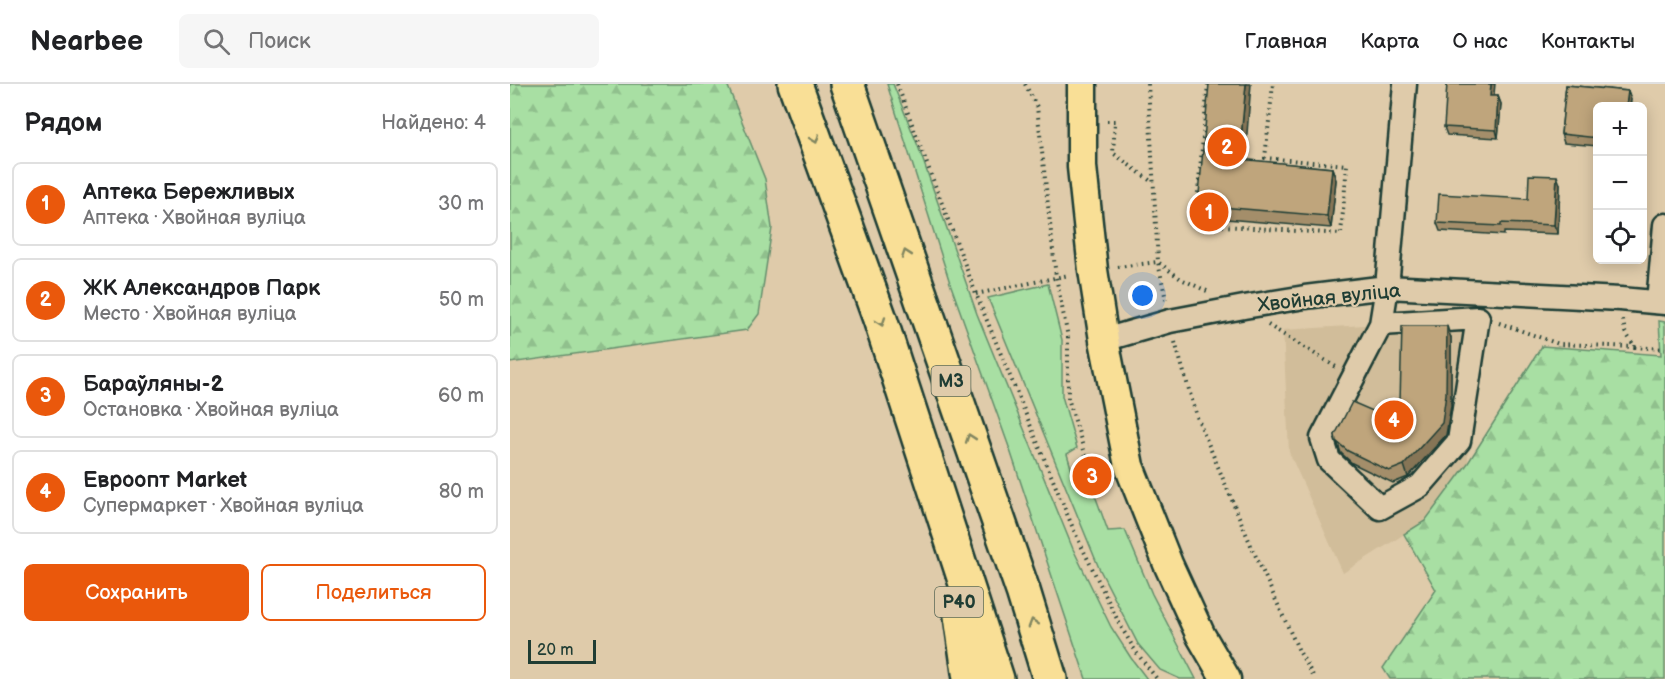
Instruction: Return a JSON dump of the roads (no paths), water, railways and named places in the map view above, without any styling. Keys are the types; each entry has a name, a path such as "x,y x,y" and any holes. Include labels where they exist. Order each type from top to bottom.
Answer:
{"highway":[{"name":"М3","path":"795,84 880,320 997,679"},
{"name":"М3","path":"847,84 1023,591 1050,679"},
{"name":"Р40","path":"948,525 970,679"}],"main road":[{"path":"1078,91 1082,167 1093,270 1128,466 1168,564 1201,636 1226,679"}],"street":[{"path":"1381,324 1478,318 1459,441 1420,486 1380,508 1329,460 1322,438 1381,324 1387,287 1405,84"},
{"path":"1662,302 1665,225"},
{"name":"Хвойная вуліца","path":"1104,340 1170,321 1244,307 1387,287 1662,302"}],"place":[{"name":"ЖК Александров Парк","path":"1227,147"},
{"name":"Аптека Бережливых","path":"1209,212"},
{"name":"Евроопт Market","path":"1394,420"},
{"name":"Бараўляны-2","path":"1092,476"}]}
